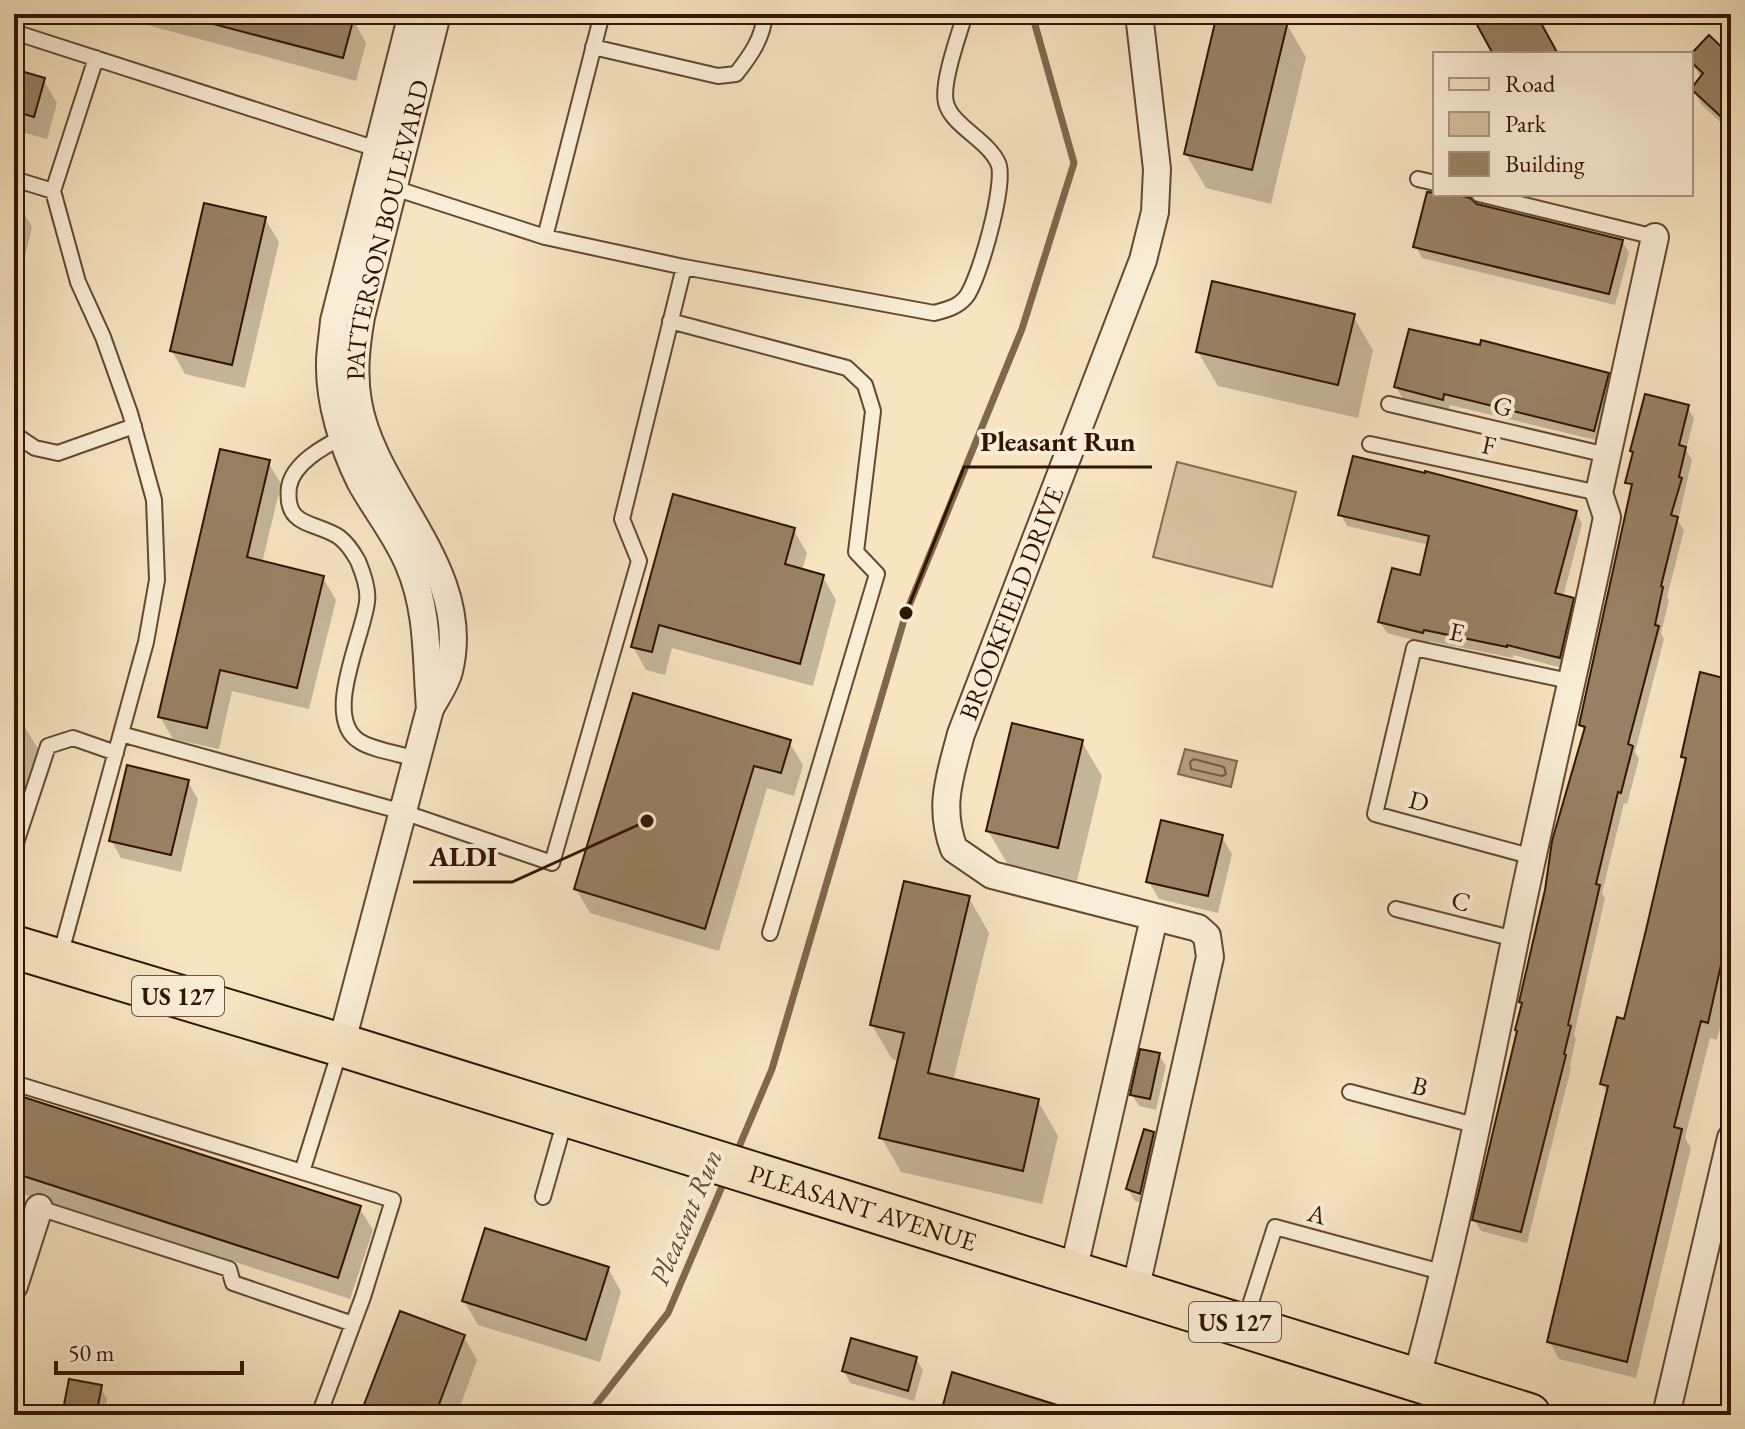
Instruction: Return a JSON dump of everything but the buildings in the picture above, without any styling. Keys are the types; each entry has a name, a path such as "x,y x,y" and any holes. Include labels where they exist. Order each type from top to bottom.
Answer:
{"main road":[{"name":"PLEASANT AVENUE","path":"14,947 1244,1325 1438,1396 1529,1415"}],"street":[{"name":"PATTERSON BOULEVARD","path":"341,1045 430,709 449,672 453,637 450,604 439,573 381,463 354,431 358,405 356,350 381,184 412,14"},
{"name":"PATTERSON BOULEVARD","path":"389,152 437,14"},
{"name":"BROOKFIELD DRIVE","path":"1135,1291 1210,957 1207,936 1198,928 992,875 954,849 945,816 946,791 961,734 1143,260 1155,212 1157,169 1139,14"},
{"path":"1438,1396 1445,1273 1515,939 1574,682 1607,517 1599,493 1655,237"},
{"path":"1073,1272 1154,918"},
{"path":"1666,1415 1731,1138"},
{"path":"14,1286 39,1208"}],"lane":[{"path":"545,237 602,14"},
{"path":"593,47 718,76 736,74 754,51 765,14"},
{"path":"381,184 545,237 684,267 934,313 953,308 965,299 973,287 997,206 1002,177 998,162 953,115 946,102 965,14"},
{"path":"14,32 389,152"},
{"path":"59,960 146,642 157,580 154,500 134,426 103,337 78,282 53,191 96,58"},
{"path":"14,179 53,191"},
{"path":"1418,179 1433,183"},
{"path":"1487,196 1655,237"},
{"path":"121,734 403,812 552,863 639,561 622,519 684,267"},
{"path":"670,321 847,368 865,385 873,411 856,552 877,574 770,933"},
{"name":"G","path":"1389,404 1607,455"},
{"path":"14,434 35,448 58,453 134,426"},
{"path":"354,431 315,453 299,468 290,483 289,503 302,523 338,536 349,547 365,580 368,600 343,697 347,729 359,742 417,759"},
{"name":"F","path":"1370,444 1599,493"},
{"name":"E","path":"1395,731 1414,648 1574,682"},
{"name":"D","path":"1395,731 1375,814 1533,857"},
{"path":"14,849 48,746 73,738 116,753"},
{"name":"C","path":"1396,909 1515,939"},
{"path":"302,1172 341,1045"},
{"path":"14,1083 393,1200 353,1324 319,1415"},
{"name":"B","path":"1350,1092 1478,1126"},
{"path":"543,1197 566,1116"},
{"path":"39,1208 229,1269 233,1283 353,1324"},
{"name":"A","path":"1244,1325 1275,1227 1445,1273"}],"green space":[{"path":"1177,462 1296,492 1272,587 1153,557"}],"water":[{"path":"1185,749 1237,761 1231,787 1178,774"}],"waterway":[{"name":"Pleasant Run","path":"736,1154 772,1069 906,613 1022,329 1074,163 1032,14"},
{"name":"Pleasant Run","path":"588,1415 668,1313 726,1177"}],"place":[{"name":"Pleasant Run","path":"906,613"},
{"name":"ALDI","path":"647,821"}]}
